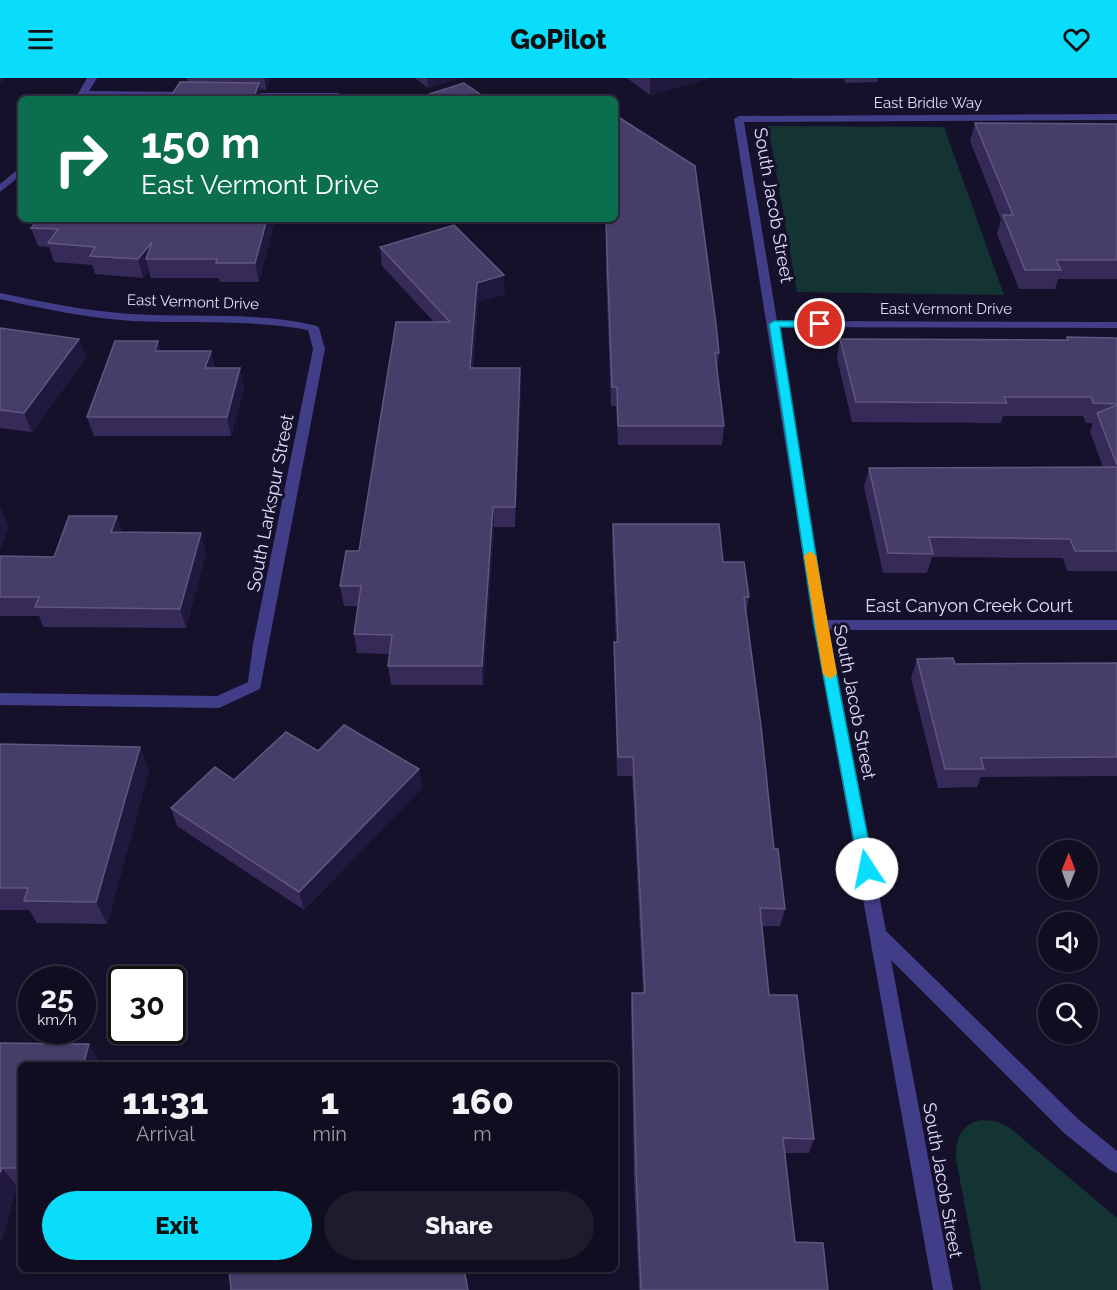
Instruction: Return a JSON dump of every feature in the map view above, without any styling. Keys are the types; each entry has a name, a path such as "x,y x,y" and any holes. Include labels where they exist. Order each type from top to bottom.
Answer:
{"street":[{"path":"83,96 92,78"},
{"path":"140,96 199,95"},
{"path":"234,95 338,96"},
{"name":"East Bridle Way","path":"739,119 1117,117"},
{"name":"South Jacob Street","path":"739,119 774,324 820,625 943,1290"},
{"path":"0,189 18,173"},
{"name":"East Vermont Drive","path":"0,296 40,305 147,318 280,320 313,328"},
{"name":"East Vermont Drive","path":"774,324 1117,325"},
{"name":"South Larkspur Street","path":"0,699 219,702 255,685 260,644 319,349 313,328"},
{"name":"East Canyon Creek Court","path":"820,625 1117,625"},
{"path":"879,936 1071,1126 1117,1163"}],"green space":[{"path":"768,126 944,127 1004,295 797,292"},
{"path":"980,1120 996,1121 1009,1127 1117,1218 1117,1290 981,1290 956,1159 958,1140 963,1130"}],"building":[{"path":"180,82 259,83 254,96 171,96"},
{"path":"464,83 483,96 423,96"},
{"path":"618,117 695,166 716,324 719,353 715,353 724,426 618,426 617,387 612,387 606,222 618,222"},
{"path":"975,123 1117,124 1117,260 1056,260 1061,270 1025,270 1003,215 1013,215"},
{"path":"36,222 266,222 255,263 216,263 217,259 146,259 152,242 138,259 90,256 95,247 48,243 58,229 31,228"},
{"path":"454,225 504,275 477,283 470,368 520,368 515,507 493,507 482,666 388,666 392,635 354,634 361,586 340,586 346,551 359,551 396,322 450,322 380,247"},
{"path":"0,328 79,339 24,413 0,410"},
{"path":"1067,337 1117,338 1117,404 1093,403 1091,397 1004,397 1007,403 856,402 840,339 1068,340"},
{"path":"115,341 158,341 155,351 211,351 205,368 240,368 227,417 87,417"},
{"path":"1117,405 1117,465 1097,413"},
{"path":"1117,467 1117,551 1075,551 1070,539 929,537 933,554 888,553 869,468"},
{"path":"69,516 117,516 111,532 201,533 180,609 35,607 39,597 0,597 0,556 54,557"},
{"path":"613,524 719,524 723,562 744,562 749,597 744,597 774,849 778,849 785,909 760,908 769,995 797,995 814,1139 783,1138 795,1242 823,1243 828,1290 641,1290 632,993 645,993 633,757 618,757 614,642 618,642"},
{"path":"953,658 955,664 1117,663 1117,757 981,758 984,769 945,769 917,659"},
{"path":"344,725 419,769 299,892 171,808 215,767 234,780 286,732 318,751"},
{"path":"0,744 140,747 96,902 24,901 28,888 0,888"},
{"path":"0,1043 89,1044 84,1062 18,1062 18,1168 2,1168 0,1173"},
{"path":"229,1272 465,1272 468,1290 231,1290"}],"slow traffic":[{"path":"810,556 830,674"}],"route":[{"path":"820,324 774,324 820,625 867,869"}]}
